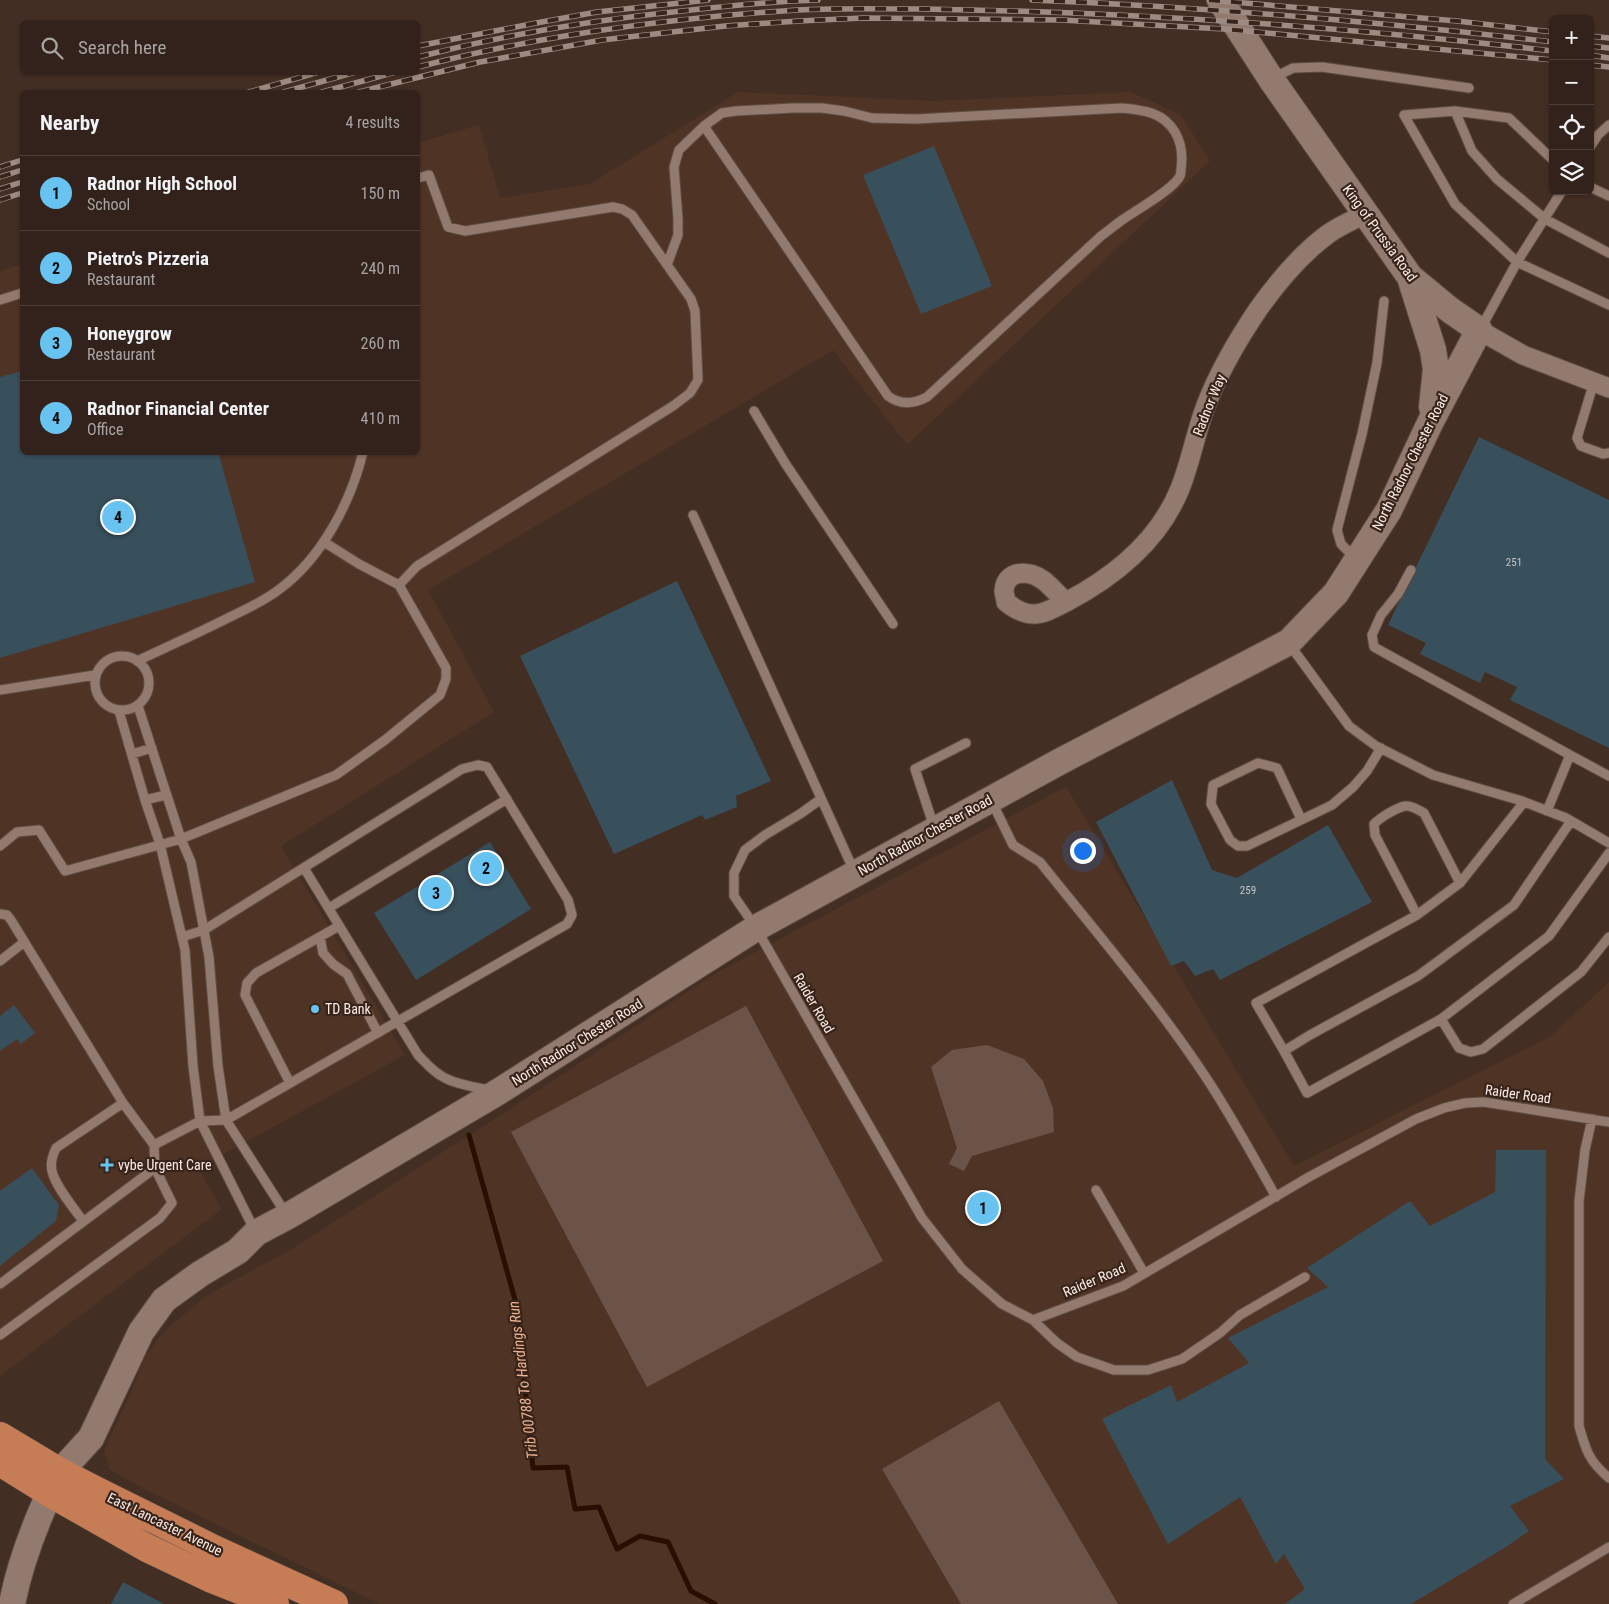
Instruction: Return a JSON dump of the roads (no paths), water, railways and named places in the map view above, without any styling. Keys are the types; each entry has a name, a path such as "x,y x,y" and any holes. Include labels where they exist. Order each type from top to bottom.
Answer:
{"highway":[{"name":"East Lancaster Avenue","path":"0,1436 55,1483 147,1548 212,1579 275,1604"},
{"name":"East Lancaster Avenue","path":"0,1462 216,1550 334,1604"}],"main road":[{"name":"King of Prussia Road","path":"1220,0 1271,79 1410,277 1450,310 1479,330"},
{"path":"1410,277 1433,350 1436,369 1435,395 1430,423"},
{"name":"North Radnor Chester Road","path":"12,1593 55,1483 91,1438 141,1332 164,1300 200,1274 238,1251 256,1233 498,1092 756,928 935,829 1289,642 1336,593 1389,510 1430,423 1479,330"}],"street":[{"name":"Radnor Way","path":"1066,602 1092,588 1117,570 1134,555 1162,521 1180,490 1210,395 1229,357 1259,309 1293,264 1330,233 1365,214"},
{"name":"King of Prussia Road","path":"1479,330 1523,355 1602,385"}],"lane":[{"path":"1271,79 1293,68 1322,67 1469,88"},
{"path":"667,265 678,235 674,167 679,150 704,126 722,113 822,108 872,118 916,119 1122,108 1143,110 1155,113 1173,128 1182,147 1183,158 1180,176 1169,188 1101,236 927,397 917,402 903,403 893,400 888,396 704,126"},
{"path":"1455,111 1472,151 1497,179 1545,218 1609,253"},
{"path":"1549,156 1509,118 1455,111 1404,115 1455,204 1517,262 1609,305"},
{"path":"1594,141 1609,125"},
{"path":"399,584 417,566 673,406 690,393 698,380 695,311 691,299 632,216 622,209 613,207 465,231 448,226 429,175 420,177"},
{"path":"1594,189 1609,196"},
{"path":"1479,330 1517,262 1559,195"},
{"path":"0,300 20,295"},
{"path":"1357,560 1341,544 1337,530 1362,434 1377,363 1384,301"},
{"path":"1602,385 1577,438 1581,446 1603,454 1609,453"},
{"path":"754,411 785,463 893,624"},
{"path":"137,660 196,634 281,589 308,564 324,542 352,486 362,455"},
{"path":"693,515 855,873"},
{"path":"0,846 17,832 39,830 65,871 181,839 336,775 385,740 440,695 446,679 446,668 399,584 359,564 324,542"},
{"path":"1412,570 1398,594 1381,615 1372,635 1374,647 1609,776"},
{"path":"1289,642 1349,726 1381,748 1433,775 1524,802 1572,821 1609,842"},
{"path":"112,657 129,657 137,660 144,667 150,684 148,693 138,706 119,711 107,707 100,701 94,684 95,676 105,661 112,657"},
{"path":"0,690 95,676"},
{"path":"138,706 166,795 191,862 209,958 218,1066 226,1120 288,1216"},
{"path":"119,711 160,844 186,950 193,1066 200,1121 256,1233"},
{"path":"935,829 915,769 966,743"},
{"path":"132,754 152,748"},
{"path":"1301,819 1276,768 1258,763 1213,786 1211,804 1230,840 1238,846 1247,846 1332,805 1367,771 1381,748"},
{"path":"1547,811 1570,754"},
{"path":"154,1145 200,1121 226,1120 567,924 572,915 568,900 487,767 478,765 462,769 204,930 182,937"},
{"path":"145,800 166,795"},
{"path":"329,908 507,799"},
{"name":"Raider Road","path":"821,799 745,850 734,873 734,896 756,928 922,1218 962,1269 1002,1304 1033,1320 1122,1286 1416,1119 1444,1108 1466,1103 1484,1102 1609,1122"},
{"path":"991,799 1013,845 1040,862 1170,1026 1229,1113 1276,1197"},
{"path":"1524,802 1460,883 1417,915 1256,1003 1307,1093 1441,1019 1549,936 1609,853"},
{"path":"1417,915 1375,835 1374,824 1381,817 1406,806 1424,813 1460,883"},
{"path":"1284,1051 1318,1030 1418,976 1514,905 1572,821"},
{"path":"304,868 418,1055 444,1078 465,1085 498,1092"},
{"path":"0,1335 160,1218 172,1204 155,1168 154,1145 123,1103 23,943 11,920 7,915 1,914"},
{"path":"290,1084 245,995 247,983 256,973 339,926"},
{"path":"320,937 323,953 333,964 347,974 378,1033"},
{"path":"1441,1019 1460,1048 1471,1052 1483,1049 1581,972 1609,937"},
{"path":"0,961 23,943"},
{"path":"83,1221 59,1186 52,1172 51,1160 56,1148 123,1103"},
{"path":"1592,1119 1585,1150 1579,1201 1579,1426 1585,1448 1596,1466 1609,1478"},
{"path":"0,1284 155,1168"},
{"path":"1096,1190 1144,1273"},
{"path":"1033,1320 1057,1343 1077,1358 1114,1370 1148,1370 1182,1359 1220,1333 1240,1315 1305,1277"},
{"path":"1513,1604 1609,1548"}],"waterway":[{"name":"Trib 00788 To Hardings Run","path":"469,1135 517,1307 533,1468 567,1467 575,1509 599,1507 617,1549 640,1536 668,1542 691,1591 715,1604"}],"railway":[{"path":"420,46 597,12 708,0"},
{"path":"420,56 516,35 615,19 784,1 818,0"},
{"path":"1032,0 1293,16 1549,42"},
{"path":"1209,0 1457,21 1549,32"},
{"path":"420,67 559,37 654,23 749,13 829,9 996,11 1227,21 1336,29 1549,51"},
{"path":"367,90 480,62 602,40 725,26 863,18 1061,20 1224,29 1549,60"},
{"path":"1594,36 1609,38"},
{"path":"1594,46 1609,48"},
{"path":"1594,56 1609,58"},
{"path":"1594,65 1609,67"},
{"path":"256,90 308,75"},
{"path":"291,90 345,75"},
{"path":"329,90 385,75"},
{"path":"0,167 20,161"},
{"path":"0,177 20,171"},
{"path":"0,189 20,183"},
{"path":"0,200 20,194"}],"place":[{"name":"Radnor Financial Center","path":"118,517"},
{"name":"Pietro's Pizzeria","path":"486,868"},
{"name":"Honeygrow","path":"436,893"},
{"name":"TD Bank","path":"315,1009"},
{"name":"vybe Urgent Care","path":"107,1165"},
{"name":"Radnor High School","path":"983,1208"}]}
